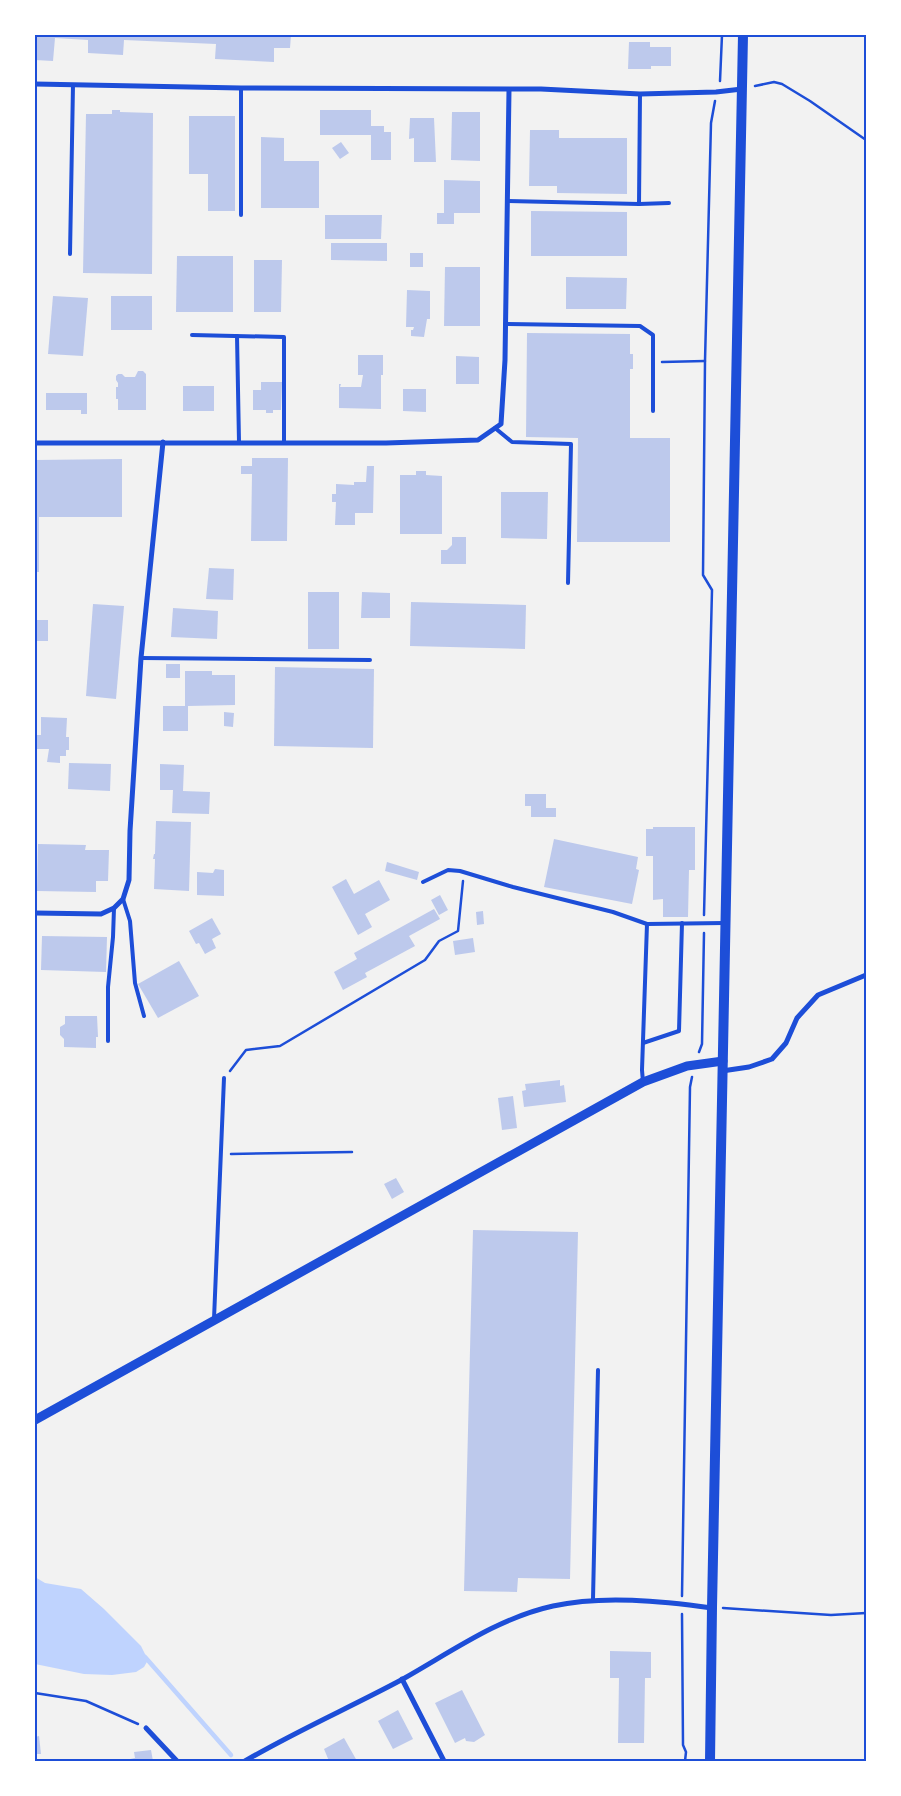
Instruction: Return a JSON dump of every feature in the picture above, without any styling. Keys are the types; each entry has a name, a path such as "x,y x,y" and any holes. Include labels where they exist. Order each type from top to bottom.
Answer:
{"main road":[{"path":"710,1761 743,35"}],"street":[{"path":"35,84 240,88 541,89 640,94 716,92 742,89"},
{"path":"35,443 386,443 478,440 502,424 509,90"},
{"path":"35,913 102,914 114,908 124,899 129,880 130,831 141,658 163,442"},
{"path":"35,1420 643,1082 696,1064 749,1067 772,1059 786,1043 797,1018 818,995 866,974"},
{"path":"245,1761 402,1679 504,1622 552,1606 592,1599 682,1604 712,1608"},
{"path":"402,1679 444,1761"},
{"path":"146,1728 177,1761"}],"lane":[{"path":"70,254 73,85"},
{"path":"240,88 241,215"},
{"path":"639,204 640,94"},
{"path":"507,201 669,203"},
{"path":"505,324 640,326 654,335 653,411"},
{"path":"192,335 284,337 284,442"},
{"path":"237,336 239,442"},
{"path":"495,428 512,442 571,444 568,583"},
{"path":"141,658 370,660"},
{"path":"423,882 448,870 462,872 613,912 647,924 726,922"},
{"path":"124,899 130,921 135,983 144,1016"},
{"path":"108,1041 108,987 114,908"},
{"path":"643,1043 679,1031 682,923"},
{"path":"643,1082 647,924"},
{"path":"214,1321 224,1078"},
{"path":"592,1599 598,1370"}],"path":[{"path":"686,1761 686,1752 683,1744 682,1604 690,1087 702,1044 712,590 703,575 705,361 711,123 716,92 721,77 722,35"},
{"path":"742,89 774,82 782,84 866,140"},
{"path":"654,363 705,361"},
{"path":"224,1078 246,1050 280,1046 425,960 439,940 458,931 463,884 462,872"},
{"path":"222,1154 352,1152"},
{"path":"712,1608 831,1615 866,1613"},
{"path":"35,1692 86,1701 146,1728"}],"water":[{"path":"35,1577 45,1583 81,1589 141,1646 148,1660 144,1667 136,1672 112,1675 84,1674 35,1664"}],"building":[{"path":"35,35 291,35 290,48 274,48 274,62 215,59 216,44 124,40 123,55 88,53 88,40 55,38 53,61 35,60"},
{"path":"629,42 650,42 650,47 671,47 671,66 651,66 651,69 628,69"},
{"path":"112,110 153,113 152,274 83,273 86,114 112,114"},
{"path":"320,110 371,110 371,126 384,126 384,132 391,132 391,160 371,160 371,135 320,135"},
{"path":"452,112 480,112 480,161 451,160"},
{"path":"189,116 235,116 235,211 208,211 208,174 189,174"},
{"path":"410,118 434,118 436,162 414,162 414,138 409,139"},
{"path":"530,130 559,130 559,138 627,138 627,194 557,193 557,186 529,186"},
{"path":"261,137 284,138 284,161 319,161 319,208 261,208"},
{"path":"341,142 349,153 340,159 332,148"},
{"path":"444,180 480,181 480,213 454,213 454,224 437,224 437,213 444,213"},
{"path":"531,211 627,212 627,256 531,256"},
{"path":"325,215 382,215 381,239 325,239"},
{"path":"331,243 387,243 387,261 331,260"},
{"path":"410,253 423,253 423,267 410,267"},
{"path":"177,256 233,256 233,312 176,312"},
{"path":"254,260 282,260 281,312 254,312"},
{"path":"445,267 480,267 480,326 444,326"},
{"path":"566,277 627,278 626,309 566,309"},
{"path":"407,290 430,291 430,319 427,319 424,337 411,336 411,330 414,327 406,327"},
{"path":"53,296 88,298 83,356 48,354"},
{"path":"111,296 152,296 152,330 111,330"},
{"path":"527,333 630,334 630,354 633,354 633,369 630,369 630,438 670,438 670,542 577,542 578,438 526,437"},
{"path":"358,355 383,355 381,409 339,408 339,384 341,384 340,387 361,387 363,375 358,375"},
{"path":"456,356 479,357 479,384 456,384"},
{"path":"138,371 143,371 146,374 146,410 118,410 116,387 118,387 118,383 116,376 122,374 125,377 135,377"},
{"path":"261,382 282,382 281,410 273,410 273,413 266,413 266,410 253,410 253,390 261,390"},
{"path":"183,386 214,386 214,411 183,411"},
{"path":"403,389 426,389 426,412 403,411"},
{"path":"46,393 87,393 87,414 81,414 81,410 46,410"},
{"path":"252,458 288,458 287,541 251,541 252,474 241,474 241,466 252,466"},
{"path":"122,459 122,517 39,517 39,572 35,572 35,460"},
{"path":"367,466 374,466 373,513 355,513 355,525 335,525 336,502 332,502 332,494 336,494 336,484 354,485 354,482 366,482"},
{"path":"416,471 426,471 426,475 442,476 442,534 400,534 400,475 416,475"},
{"path":"501,492 548,492 547,539 501,538"},
{"path":"452,537 466,537 466,564 441,564 441,550 447,550 452,545"},
{"path":"209,568 234,569 233,600 206,599"},
{"path":"308,592 339,592 339,649 308,649"},
{"path":"362,592 390,593 390,618 361,618"},
{"path":"411,602 526,605 525,649 410,646"},
{"path":"93,604 124,606 116,699 86,696"},
{"path":"173,608 218,611 217,639 171,637"},
{"path":"35,620 48,620 48,641 35,641"},
{"path":"166,664 180,664 180,678 166,678"},
{"path":"275,667 374,669 373,748 274,746"},
{"path":"185,671 212,671 212,675 235,675 235,705 188,706 188,731 163,731 163,706 185,706"},
{"path":"224,712 234,713 233,727 224,726"},
{"path":"41,717 67,718 66,737 69,737 69,750 66,750 66,756 60,756 60,763 47,762 49,749 36,749 36,735 41,735"},
{"path":"69,763 111,764 110,791 68,789"},
{"path":"160,764 184,765 183,791 210,792 209,814 172,813 173,790 160,790"},
{"path":"525,794 546,794 546,808 556,808 556,817 531,817 531,806 525,806"},
{"path":"156,821 191,822 189,891 154,889 155,859 153,859 155,854"},
{"path":"653,827 695,827 695,870 689,870 688,917 663,917 663,899 653,900 653,856 646,856 646,829 653,829"},
{"path":"554,839 638,857 636,869 639,870 632,904 544,887"},
{"path":"38,844 86,845 85,850 109,850 108,881 96,881 96,892 37,891"},
{"path":"387,862 419,872 417,880 385,871"},
{"path":"215,869 224,870 224,896 197,895 197,872 213,873"},
{"path":"346,879 354,894 379,880 390,900 365,914 372,927 358,935 332,887"},
{"path":"440,895 448,910 439,915 431,900"},
{"path":"434,909 440,919 409,936 415,946 365,973 367,977 343,990 334,972 357,959 354,953"},
{"path":"483,911 484,924 477,925 476,912"},
{"path":"212,918 221,934 212,939 216,948 205,954 199,943 196,944 189,931"},
{"path":"42,936 107,937 106,972 41,970"},
{"path":"473,938 475,952 455,955 453,941"},
{"path":"179,961 199,996 158,1018 138,984"},
{"path":"65,1016 97,1016 98,1037 96,1037 96,1048 64,1047 64,1039 60,1035 60,1027 65,1024"},
{"path":"560,1080 560,1086 564,1085 566,1102 524,1107 522,1091 526,1090 525,1084"},
{"path":"513,1096 517,1128 502,1130 498,1098"},
{"path":"396,1178 404,1192 392,1199 384,1184"},
{"path":"473,1230 578,1232 570,1579 518,1578 517,1592 464,1591"},
{"path":"610,1651 651,1652 651,1678 645,1678 644,1743 618,1743 619,1678 610,1678"},
{"path":"462,1690 485,1735 474,1742 466,1741 465,1738 455,1743 435,1703"},
{"path":"398,1710 413,1739 393,1749 378,1721"},
{"path":"39,1736 41,1754 35,1754 35,1737"},
{"path":"344,1738 357,1761 329,1761 324,1749"},
{"path":"151,1750 153,1761 120,1761 135,1758 134,1752"}],"waterway":[{"path":"145,1657 231,1755"}]}
